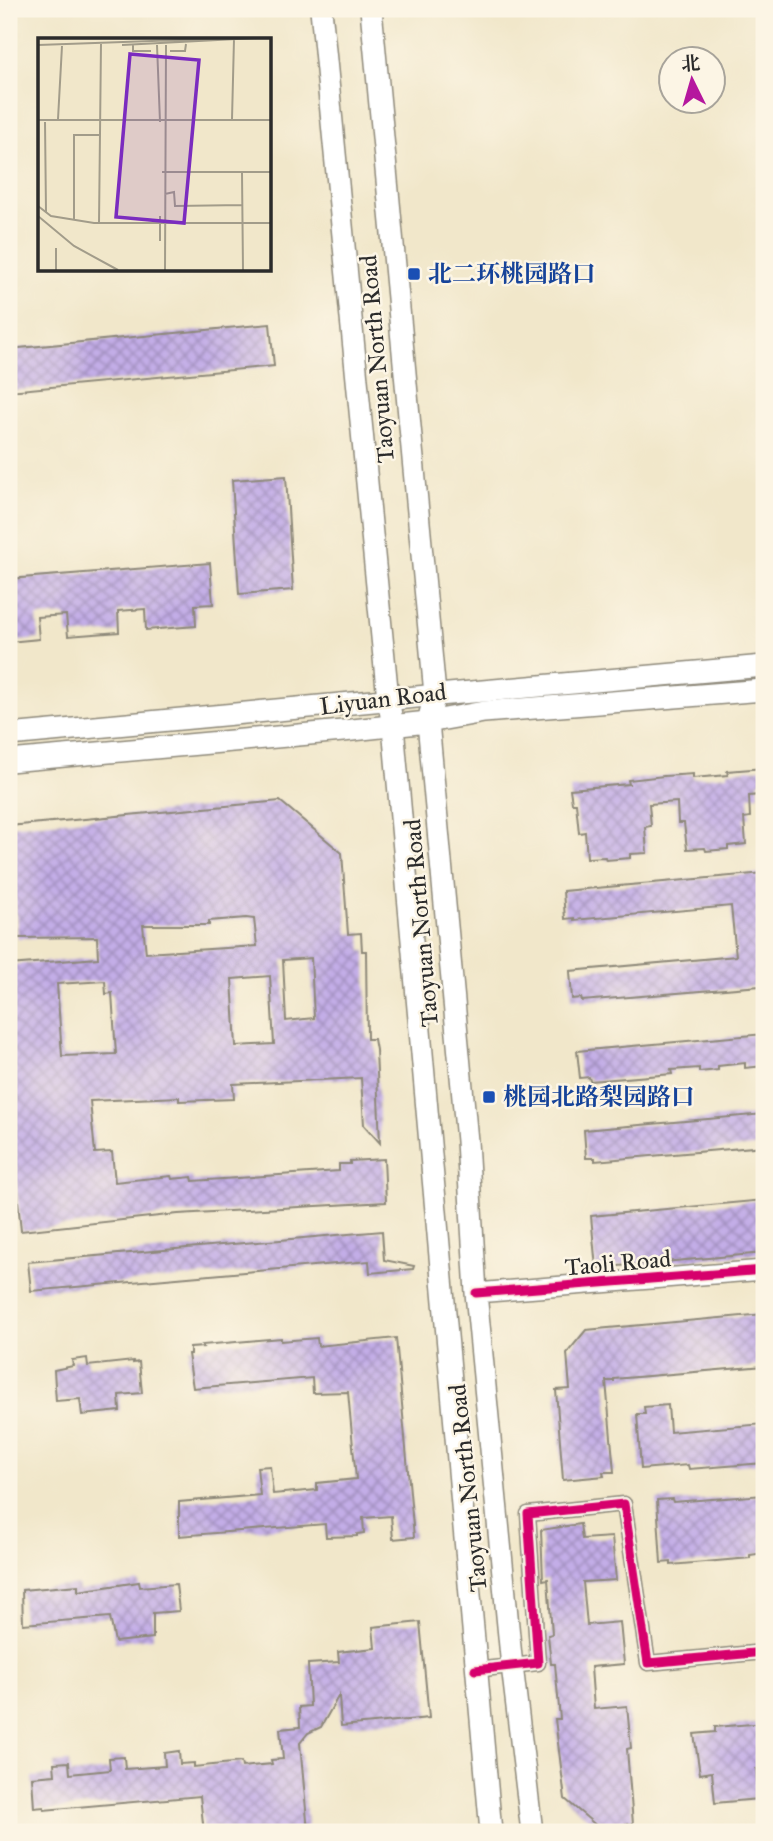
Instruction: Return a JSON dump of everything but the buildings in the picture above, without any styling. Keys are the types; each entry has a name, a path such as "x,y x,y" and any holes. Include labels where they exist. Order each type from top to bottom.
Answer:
{"main road":[{"name":"Taoyuan North Road","path":"321,9 388,699 393,726 491,1832"},
{"name":"Taoyuan North Road","path":"372,9 435,694 428,722 465,1119 476,1293 512,1665 532,1832"},
{"name":"Liyuan Road","path":"9,735 764,666"},
{"name":"Liyuan Road","path":"9,761 393,726 484,712 764,690"}],"street":[{"name":"Taoli Road","path":"476,1293 764,1270"},
{"path":"475,1670 538,1663 528,1514 624,1504 648,1662 764,1652"}],"cycle path":[{"path":"476,1293 764,1270"},
{"path":"475,1670 538,1663 528,1514 624,1504 648,1663 764,1652"}],"place":[{"name":"北二环桃园路口","path":"414,274"},
{"name":"桃园北路梨园路口","path":"489,1097"}]}
